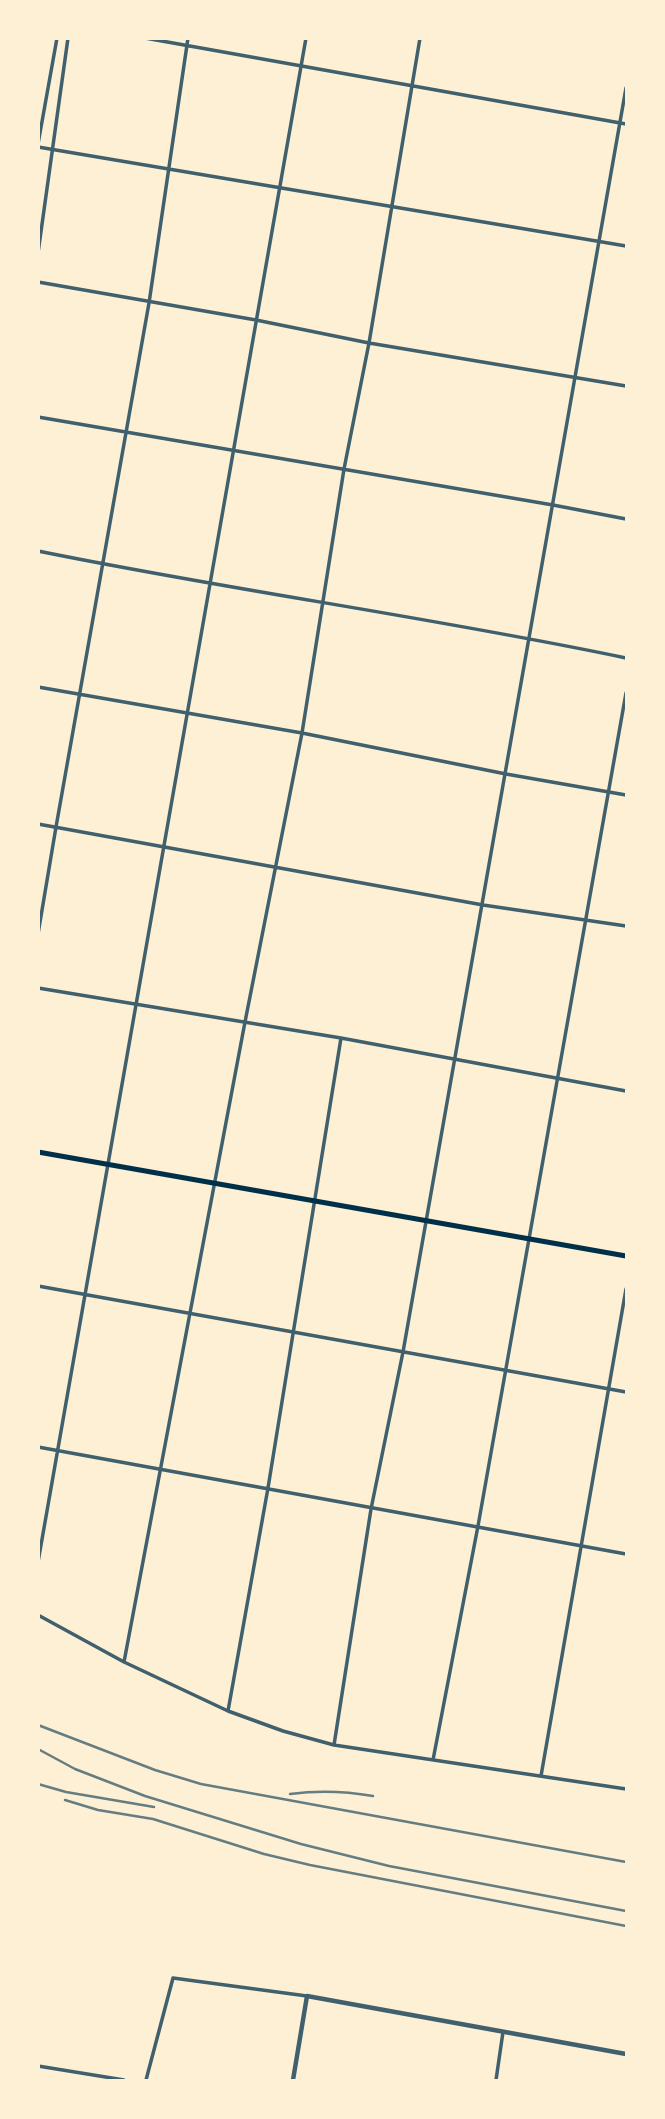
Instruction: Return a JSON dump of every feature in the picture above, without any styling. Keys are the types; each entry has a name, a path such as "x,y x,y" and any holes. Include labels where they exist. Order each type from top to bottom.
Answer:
{"main road":[{"path":"38,1152 626,1256"}],"street":[{"path":"57,38 38,146 52,151 626,246"},
{"path":"38,253 68,38"},
{"path":"145,38 626,124"},
{"path":"38,934 149,303 188,38"},
{"path":"38,1562 60,1450 163,845 306,38"},
{"path":"124,1662 244,1022 302,733 344,469 369,343 420,38"},
{"path":"334,1745 371,1509 483,905 626,88"},
{"path":"38,282 256,320 369,343 626,386"},
{"path":"38,417 626,519"},
{"path":"38,551 322,604 530,638 626,658"},
{"path":"38,687 302,733 626,795"},
{"path":"433,1760 478,1526 626,693"},
{"path":"38,824 483,905 626,926"},
{"path":"38,988 341,1038 626,1091"},
{"path":"228,1712 268,1488 341,1038"},
{"path":"38,1286 626,1392"},
{"path":"541,1776 626,1289"},
{"path":"38,1447 626,1554"},
{"path":"38,1615 124,1662 228,1712 334,1745 626,1789"},
{"path":"146,2081 173,1978 307,1996 626,2054"},
{"path":"293,2081 307,1996"},
{"path":"496,2081 503,2032"},
{"path":"38,2066 124,2081"}],"railway":[{"path":"38,1725 155,1770 201,1784 626,1862"},
{"path":"38,1749 75,1769 145,1796 301,1844 389,1866 626,1911"},
{"path":"38,1784 66,1792 154,1807"},
{"path":"290,1794 332,1792 373,1796"},
{"path":"65,1800 98,1810 153,1819 264,1854 310,1865 626,1926"}]}
